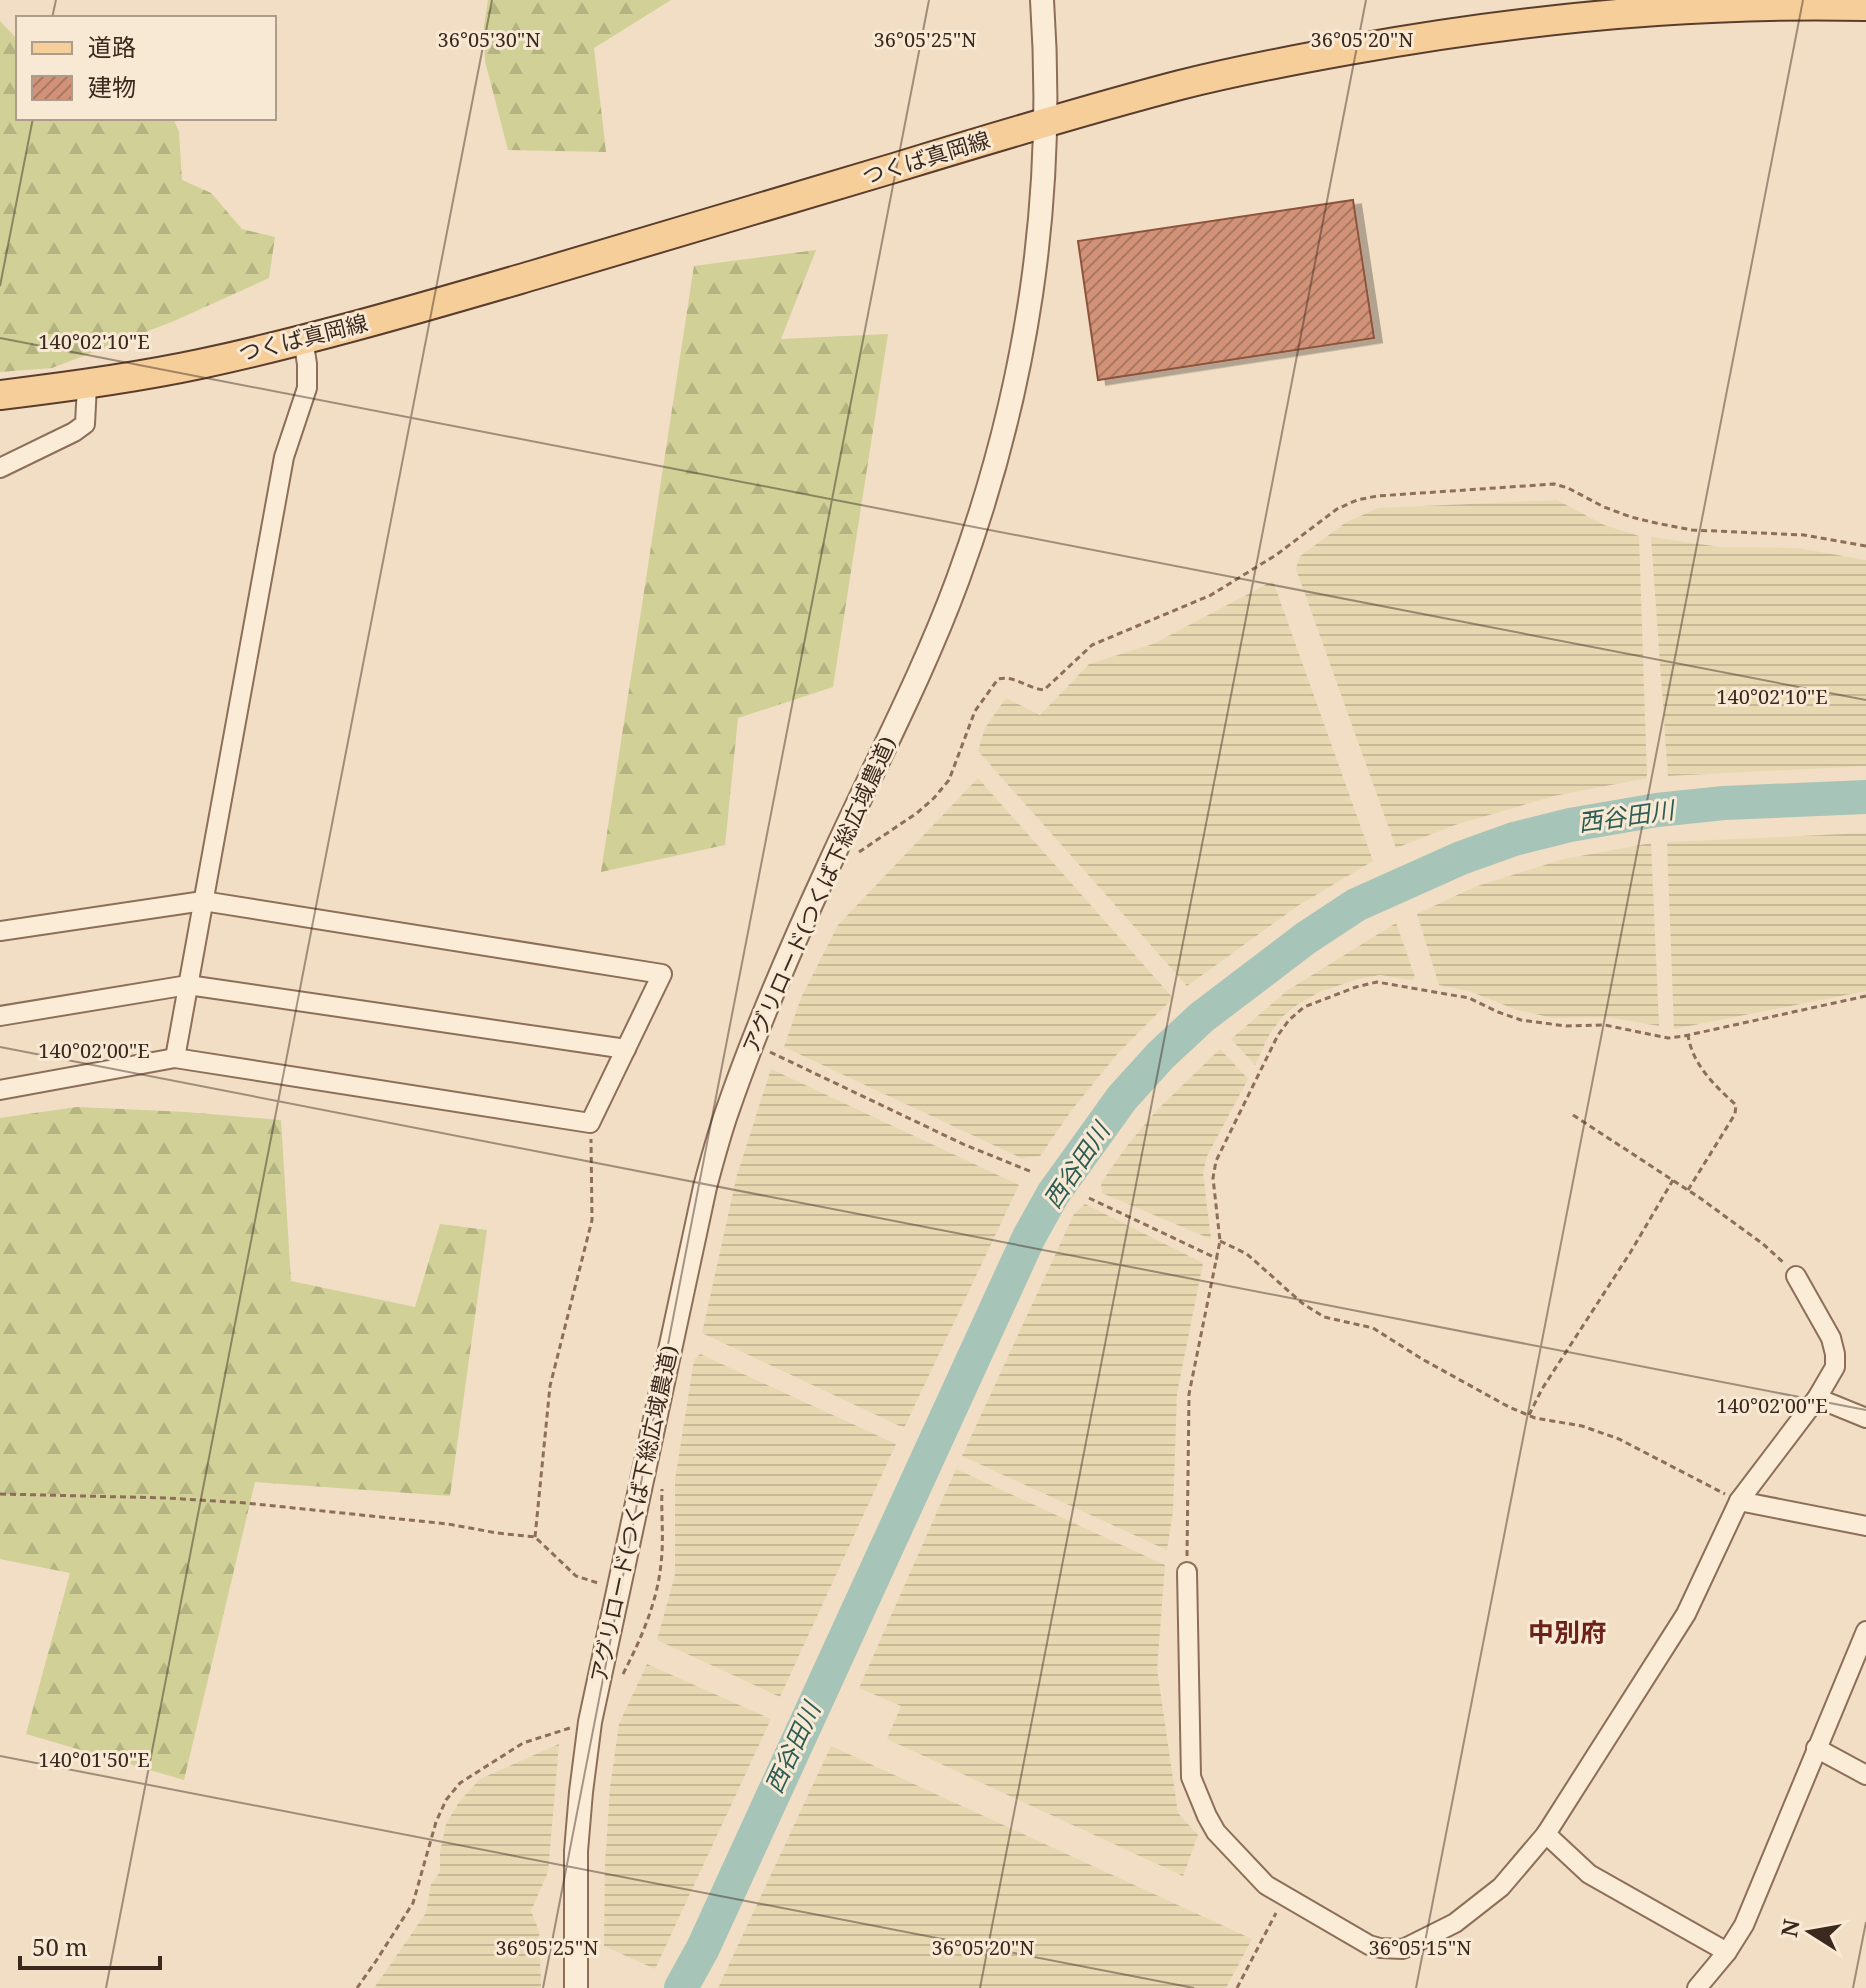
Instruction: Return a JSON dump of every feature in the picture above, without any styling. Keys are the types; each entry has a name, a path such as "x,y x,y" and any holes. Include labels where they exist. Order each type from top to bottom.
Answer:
{"main road":[{"name":"つくば真岡線","path":"0,395 87,385 200,364 303,339 443,301 1046,121 1269,64 1487,27 1673,10 1866,6"}],"street":[{"name":"アグリロード(つくば下総広域農道)","path":"576,1988 576,1851 590,1722 705,1187 727,1112 784,965 958,580 1007,421 1035,280 1043,209 1046,56 1042,0"},
{"path":"175,1058 284,457 307,388 303,339"},
{"path":"0,468 85,424 87,385"},
{"path":"0,931 203,901 662,974 590,1123 175,1058 0,1090"},
{"path":"0,1016 188,985 626,1049"},
{"path":"1187,1572 1191,1777 1216,1832 1266,1885 1369,1945 1403,1949 1455,1923 1501,1887 1546,1834 1686,1614 1739,1501 1817,1398 1835,1367 1835,1354 1831,1338 1796,1276"},
{"path":"1817,1398 1866,1418"},
{"path":"1739,1501 1866,1526"},
{"path":"1697,1988 1727,1952 1744,1925 1866,1631"},
{"path":"1816,1748 1866,1775"},
{"path":"1546,1834 1589,1874 1727,1952"}],"path":[{"path":"829,864 854,856 934,798 949,780 975,711 998,679 1007,677 1033,689 1044,690 1092,645 1211,595 1276,555 1337,509 1357,500 1554,484 1604,507 1656,523 1692,530 1804,535 1866,546"},
{"path":"1187,1572 1189,1394 1218,1259 1220,1241 1213,1178 1216,1161 1278,1035 1304,1007 1377,982 1469,998 1521,1020 1566,1026 1605,1025 1668,1038 1866,996"},
{"path":"1688,1035 1705,1074 1736,1105 1735,1114 1688,1190"},
{"path":"752,1043 965,1145 1032,1172"},
{"path":"1573,1115 1688,1190 1763,1244 1796,1276"},
{"path":"535,1537 550,1386 592,1220 590,1123"},
{"path":"1529,1415 1542,1389 1673,1180"},
{"path":"1089,1198 1218,1259"},
{"path":"1220,1241 1247,1254 1302,1303 1324,1317 1373,1328 1509,1407 1619,1439 1739,1501"},
{"path":"0,1494 246,1503 411,1519 535,1537 576,1576 617,1588"},
{"path":"1237,1988 1286,1897"}],"shaded area":[{"path":"1557,500 1604,525 1639,536 1647,778 1554,796 1455,825 1396,848 1296,569 1299,557 1345,523 1378,508"},
{"path":"1651,537 1720,547 1797,548 1866,560 1866,766 1668,776"},
{"path":"1273,581 1373,861 1299,905 1187,986 978,751 985,728 1006,698 1040,715 1089,664 1153,644"},
{"path":"978,778 1173,998 1119,1052 1074,1107 1040,1156 1021,1158 784,1047 801,998 838,925"},
{"path":"1866,833 1866,991 1674,1029 1667,842"},
{"path":"1651,843 1659,1026 1608,1017 1553,1018 1517,1010 1469,991 1439,985 1417,914 1474,887 1564,859"},
{"path":"1396,923 1415,977 1412,980 1380,975 1319,992 1283,1016 1270,1033 1255,1065 1231,1039 1288,990"},
{"path":"1220,1049 1248,1079 1207,1156 1203,1173 1211,1239 1102,1193 1101,1183 1157,1110"},
{"path":"771,1069 1019,1185 904,1428 702,1333 737,1175"},
{"path":"1085,1204 1203,1263 1177,1393 1173,1511 1167,1550 962,1456 1074,1214"},
{"path":"700,1354 896,1444 780,1697 657,1640 675,1575 675,1480 694,1360"},
{"path":"956,1469 1165,1565 1157,1669 1178,1813 1198,1835 1183,1876 887,1739 901,1706 859,1688"},
{"path":"647,1664 771,1719 655,1969 604,1946 610,1787 619,1724"},
{"path":"559,1744 548,1872 531,1911 539,1931 541,1988 374,1988 426,1913 431,1884 440,1872 440,1852 446,1824 459,1802 480,1779"},
{"path":"831,1746 1252,1939 1226,1988 718,1988"}],"green space":[{"path":"488,0 671,0 594,48 606,152 508,150 485,61 484,26"},
{"path":"0,21 16,38 16,120 174,120 179,132 182,180 211,193 242,229 275,237 269,278 174,321 52,368 0,372"},
{"path":"816,250 781,339 888,334 833,687 738,718 725,845 601,872 694,266"},
{"path":"77,1107 281,1120 291,1281 415,1307 440,1224 487,1230 450,1496 255,1482 184,1780 26,1734 70,1573 0,1559 0,1118"}],"building":[{"path":"1353,200 1374,338 1098,380 1078,241"}],"waterway":[{"name":"西谷田川","path":"681,1988 703,1948 1029,1237 1053,1194 1122,1098 1161,1055 1202,1017 1306,938 1356,905 1461,858 1514,839 1570,825 1657,810 1724,803 1866,797"}],"district":[{"name":"中別府","path":"1567,1633"}]}
